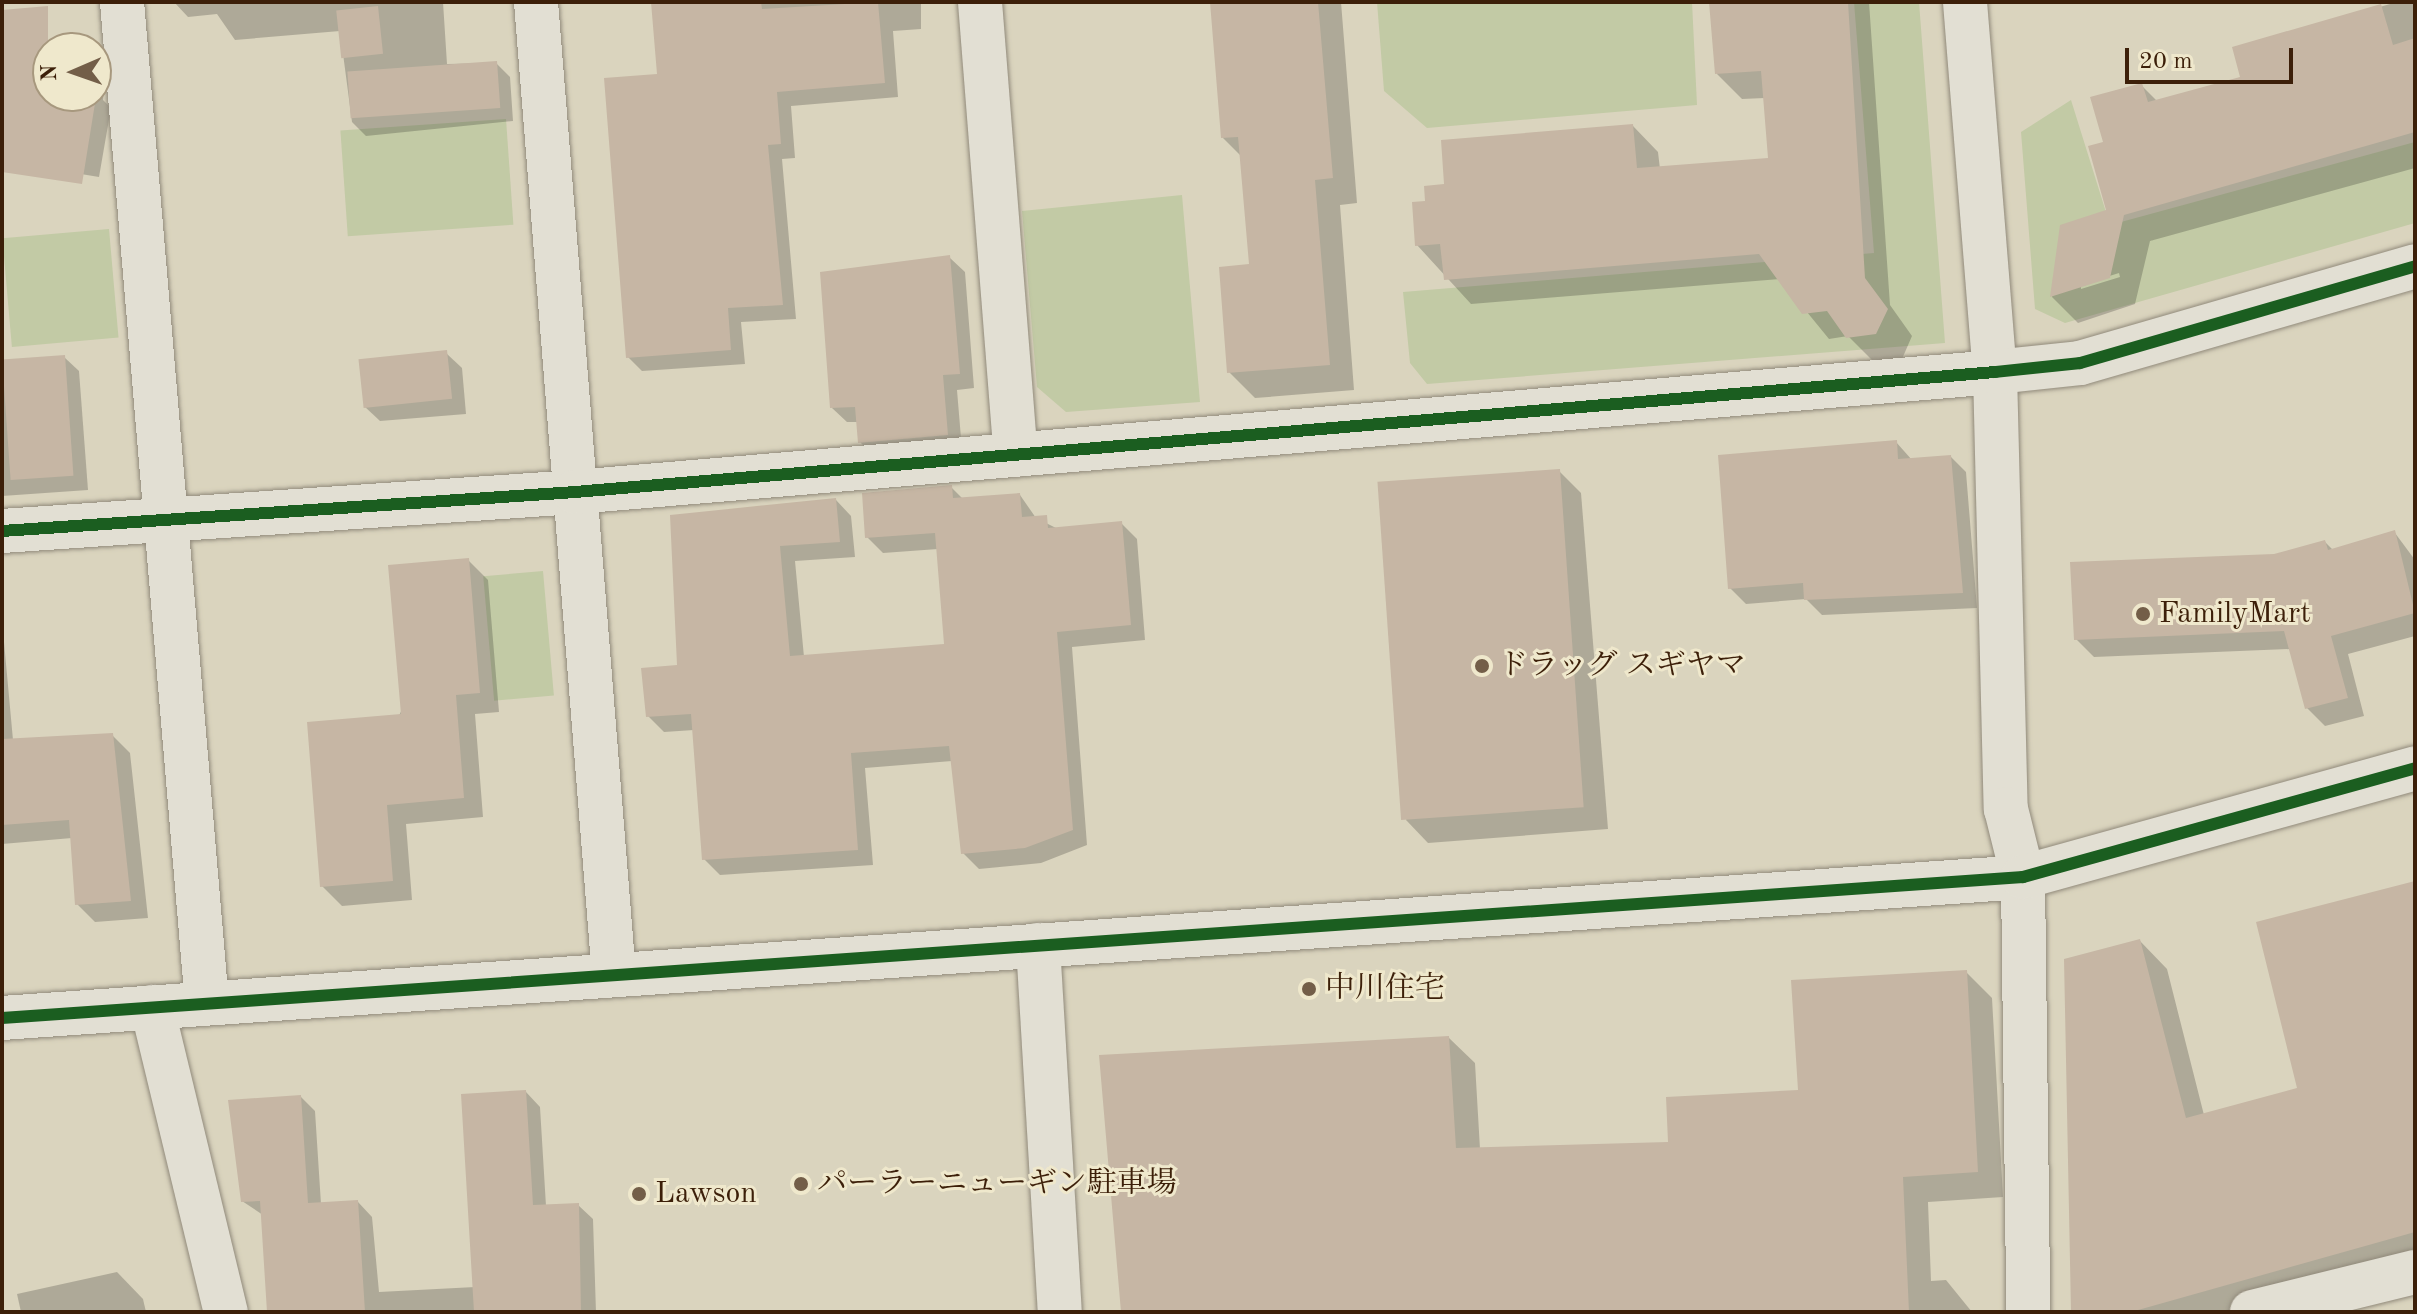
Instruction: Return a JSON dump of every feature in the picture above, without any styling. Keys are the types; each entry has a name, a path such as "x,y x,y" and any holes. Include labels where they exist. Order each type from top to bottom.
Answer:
{"street":[{"path":"122,2 207,1003"},
{"path":"536,2 614,975"},
{"path":"980,2 1016,455"},
{"path":"1965,2 1995,372 2006,809 2023,877 2028,1312"},
{"path":"2,531 575,492 2080,363 2415,266"},
{"path":"2,1018 2023,877 2415,768"},
{"path":"1038,945 1060,1312"},
{"path":"152,1007 226,1312"},
{"path":"2252,1312 2415,1272"}],"green space":[{"path":"1377,2 1692,2 1697,105 1427,128 1384,91"},
{"path":"1854,2 1919,2 1945,343 1427,384 1410,363 1403,292 1874,253"},
{"path":"2071,100 2110,225 2415,142 2415,223 2065,323 2035,309 2021,132"},
{"path":"506,119 513,225 348,236 340,131"},
{"path":"1182,195 1200,402 1066,412 1037,387 1022,211"},
{"path":"109,229 118,338 12,347 2,238"},
{"path":"543,571 554,696 494,701 483,576"}],"building":[{"path":"651,2 761,2 762,9 878,2 885,83 777,92 781,144 768,145 783,305 728,308 731,350 626,358 604,78 657,74"},
{"path":"1210,2 1318,2 1333,178 1315,180 1330,365 1227,373 1219,267 1249,264 1238,137 1221,138"},
{"path":"1709,2 1848,2 1865,278 1888,309 1876,334 1846,338 1827,311 1802,314 1759,254 1444,280 1440,244 1415,246 1412,202 1425,201 1424,186 1444,184 1441,140 1633,124 1637,168 1768,158 1761,71 1715,74"},
{"path":"2381,4 2393,45 2415,38 2415,132 2124,215 2110,278 2050,297 2060,225 2106,210 2088,146 2103,142 2090,97 2142,83 2148,102 2240,77 2232,47"},
{"path":"48,6 48,32 32,32 32,112 94,112 82,184 2,172 2,10"},
{"path":"378,6 383,54 341,58 336,10"},
{"path":"497,61 500,108 351,118 347,71"},
{"path":"950,255 960,374 943,375 948,435 858,443 855,407 830,408 820,272"},
{"path":"447,350 452,399 364,408 358,359"},
{"path":"65,355 73,476 11,480 2,359"},
{"path":"1897,440 1898,459 1951,455 1963,593 1804,600 1803,583 1728,589 1718,455"},
{"path":"1560,469 1584,807 1401,820 1377,482"},
{"path":"952,485 953,498 1020,493 1022,517 1047,515 1048,528 1122,521 1131,625 1057,632 1073,830 1025,848 961,854 949,746 851,753 858,850 702,860 691,714 646,717 641,668 677,665 670,515 836,498 840,542 780,546 790,656 944,644 935,533 865,538 862,493"},
{"path":"2395,530 2415,613 2331,636 2348,698 2305,709 2284,631 2074,640 2070,562 2274,554 2325,540 2328,550"},
{"path":"469,558 480,693 456,695 464,798 387,805 393,881 320,887 307,722 401,714 388,565"},
{"path":"113,733 131,901 75,905 69,820 2,825 2,739"},
{"path":"2415,881 2415,1232 2131,1312 2071,1312 2064,959 2140,939 2186,1118 2297,1088 2256,922"},
{"path":"1967,970 1978,1172 1903,1177 1909,1312 1121,1312 1099,1055 1449,1036 1456,1148 1668,1142 1666,1097 1798,1090 1791,980"},
{"path":"526,1090 533,1205 579,1203 581,1312 474,1312 461,1094"},
{"path":"301,1095 308,1203 358,1200 365,1312 267,1312 260,1201 241,1202 228,1100"}],"cycle path":[{"path":"2,531 575,492 2080,363 2415,266"},
{"path":"2,1018 2023,877 2415,768"}],"place":[{"name":"FamilyMart","path":"2143,614"},
{"name":"ドラッグ スギヤマ","path":"1482,666"},
{"name":"中川住宅","path":"1309,989"},
{"name":"パーラーニューギン駐車場","path":"801,1184"},
{"name":"Lawson","path":"639,1194"}]}
